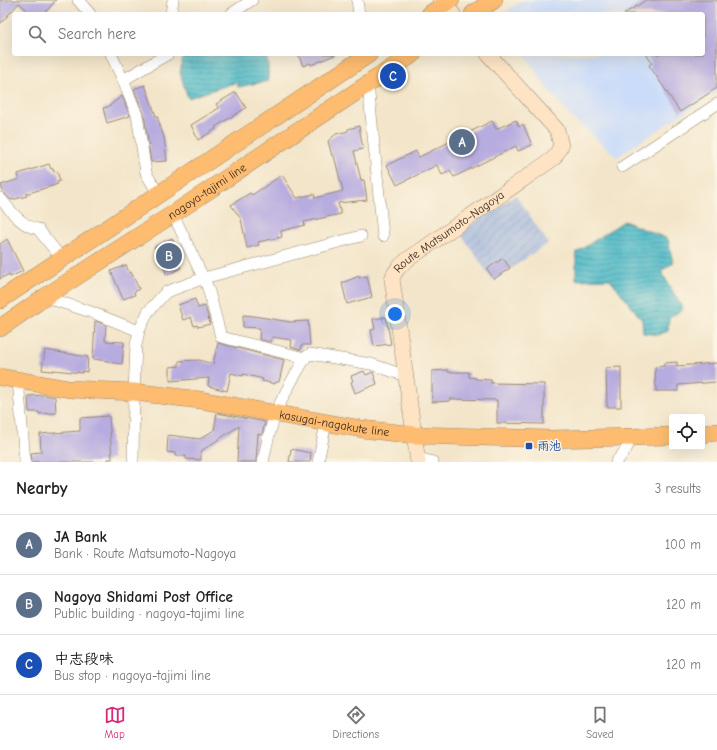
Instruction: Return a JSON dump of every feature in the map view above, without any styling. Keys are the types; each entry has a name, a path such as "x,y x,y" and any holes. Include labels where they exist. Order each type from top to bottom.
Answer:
{"main road":[{"path":"476,12 494,0"},
{"path":"434,12 447,5"},
{"name":"nagoya-tajimi line","path":"1,299 367,56"},
{"name":"nagoya-tajimi line","path":"0,328 410,56"},
{"name":"Route Matsumoto-Nagoya","path":"418,460 392,279 394,274 398,267 407,260 554,158 561,146 557,130 490,56"},
{"name":"kasugai-nagakute line","path":"0,377 69,388 134,392 200,400 362,429 414,435 550,439 669,436"},
{"path":"705,434 717,432"}],"street":[{"path":"78,0 88,12"},
{"path":"171,12 173,0"},
{"path":"234,12 252,0"},
{"path":"358,0 359,12"},
{"path":"112,56 137,115 146,173 159,194"},
{"path":"123,80 165,56"},
{"path":"368,84 383,236"},
{"path":"622,167 717,104"},
{"path":"0,198 16,216 33,228 38,229 62,259"},
{"path":"173,214 208,288 221,338 305,358"},
{"path":"133,462 136,345 139,331 148,312 166,292 204,278 361,236"},
{"path":"45,297 92,312 139,331"},
{"path":"263,462 269,433 283,397 305,358 310,354 371,364 406,376"},
{"path":"18,380 24,462"},
{"path":"318,462 326,423"},
{"path":"616,462 626,451 632,438"},
{"path":"418,460 433,462"}],"shaded area":[{"path":"523,0 717,0 717,91 617,157 569,115 549,91 525,56 705,56 705,12 505,12"},
{"path":"516,195 548,243 493,281 460,232"}],"water":[{"path":"183,56 266,56 268,81 238,87 237,82 188,98 180,73"},
{"path":"624,221 668,239 673,263 661,271 683,309 669,318 668,331 658,335 643,333 642,320 610,279 576,280 576,253"}],"building":[{"path":"0,0 56,0 46,12 29,12 19,3 0,24"},
{"path":"646,0 717,0 717,88 680,112 649,65 652,63 647,56 705,56 705,12 627,12"},
{"path":"299,56 332,56 311,65 310,63 303,66"},
{"path":"145,85 164,138 167,161 151,162 144,114 134,89"},
{"path":"236,92 246,108 215,127 216,129 198,140 191,125 219,108 216,104"},
{"path":"122,96 130,116 107,123 103,108 108,107"},
{"path":"516,120 519,127 523,124 532,145 518,151 516,146 454,177 450,171 442,175 437,165 397,185 387,165 416,151 419,157 492,121 496,129"},
{"path":"359,126 363,149 354,151 361,180 364,180 367,200 338,203 341,214 304,222 305,225 281,231 282,237 258,242 259,245 247,248 241,219 231,205 250,193 252,195 282,175 297,198 314,194 315,198 343,191 334,156 332,156 328,141 336,134"},
{"path":"49,164 54,172 57,171 60,181 57,182 58,184 26,194 27,196 11,200 3,192 1,185 19,179 18,174"},
{"path":"172,238 181,257 177,259 181,268 167,275 154,247"},
{"path":"7,239 23,271 10,277 9,274 0,279 0,244"},
{"path":"503,258 510,268 494,279 487,269"},
{"path":"126,265 139,289 134,292 135,295 123,299 111,271"},
{"path":"359,276 359,278 367,276 372,297 347,304 342,283"},
{"path":"195,299 198,308 205,306 210,324 198,327 197,325 194,326 191,317 183,320 178,305"},
{"path":"243,315 290,322 308,321 310,345 302,345 301,350 291,347 292,340 272,337 270,342 259,339 260,328 243,327"},
{"path":"386,317 391,344 374,346 371,330 375,329 373,319"},
{"path":"95,321 106,325 105,341 124,342 122,364 93,359"},
{"path":"218,343 284,360 279,382 276,382 275,384 243,374 243,376 231,373 227,391 208,386 209,378 170,381 170,367 179,366 179,361 199,360 213,364"},
{"path":"45,350 88,357 87,372 82,371 82,373 42,370"},
{"path":"677,362 677,366 717,363 717,382 678,385 678,391 656,391 655,367 664,366 664,363"},
{"path":"621,367 621,407 607,407 606,368"},
{"path":"448,370 448,372 469,372 469,377 491,380 491,383 544,384 544,424 497,423 497,400 450,399 450,401 432,402 432,371"},
{"path":"364,371 366,375 373,372 377,384 355,393 351,382 353,381 351,376"},
{"path":"44,395 55,397 56,413 39,414 39,412 29,412 28,396"},
{"path":"217,413 265,422 262,435 258,434 256,462 237,462 239,426 201,451 201,460 186,459 186,456 175,456 175,453 167,452 168,435 200,439 214,430"},
{"path":"109,416 112,459 108,459 108,462 32,462 31,453 41,452 40,434 80,431 80,418"},
{"path":"291,449 311,453 310,462 289,462"}],"place":[{"name":"中志段味","path":"393,76"},
{"name":"JA Bank","path":"462,142"},
{"name":"Nagoya Shidami Post Office","path":"169,256"},
{"name":"雨池","path":"529,446"}]}
